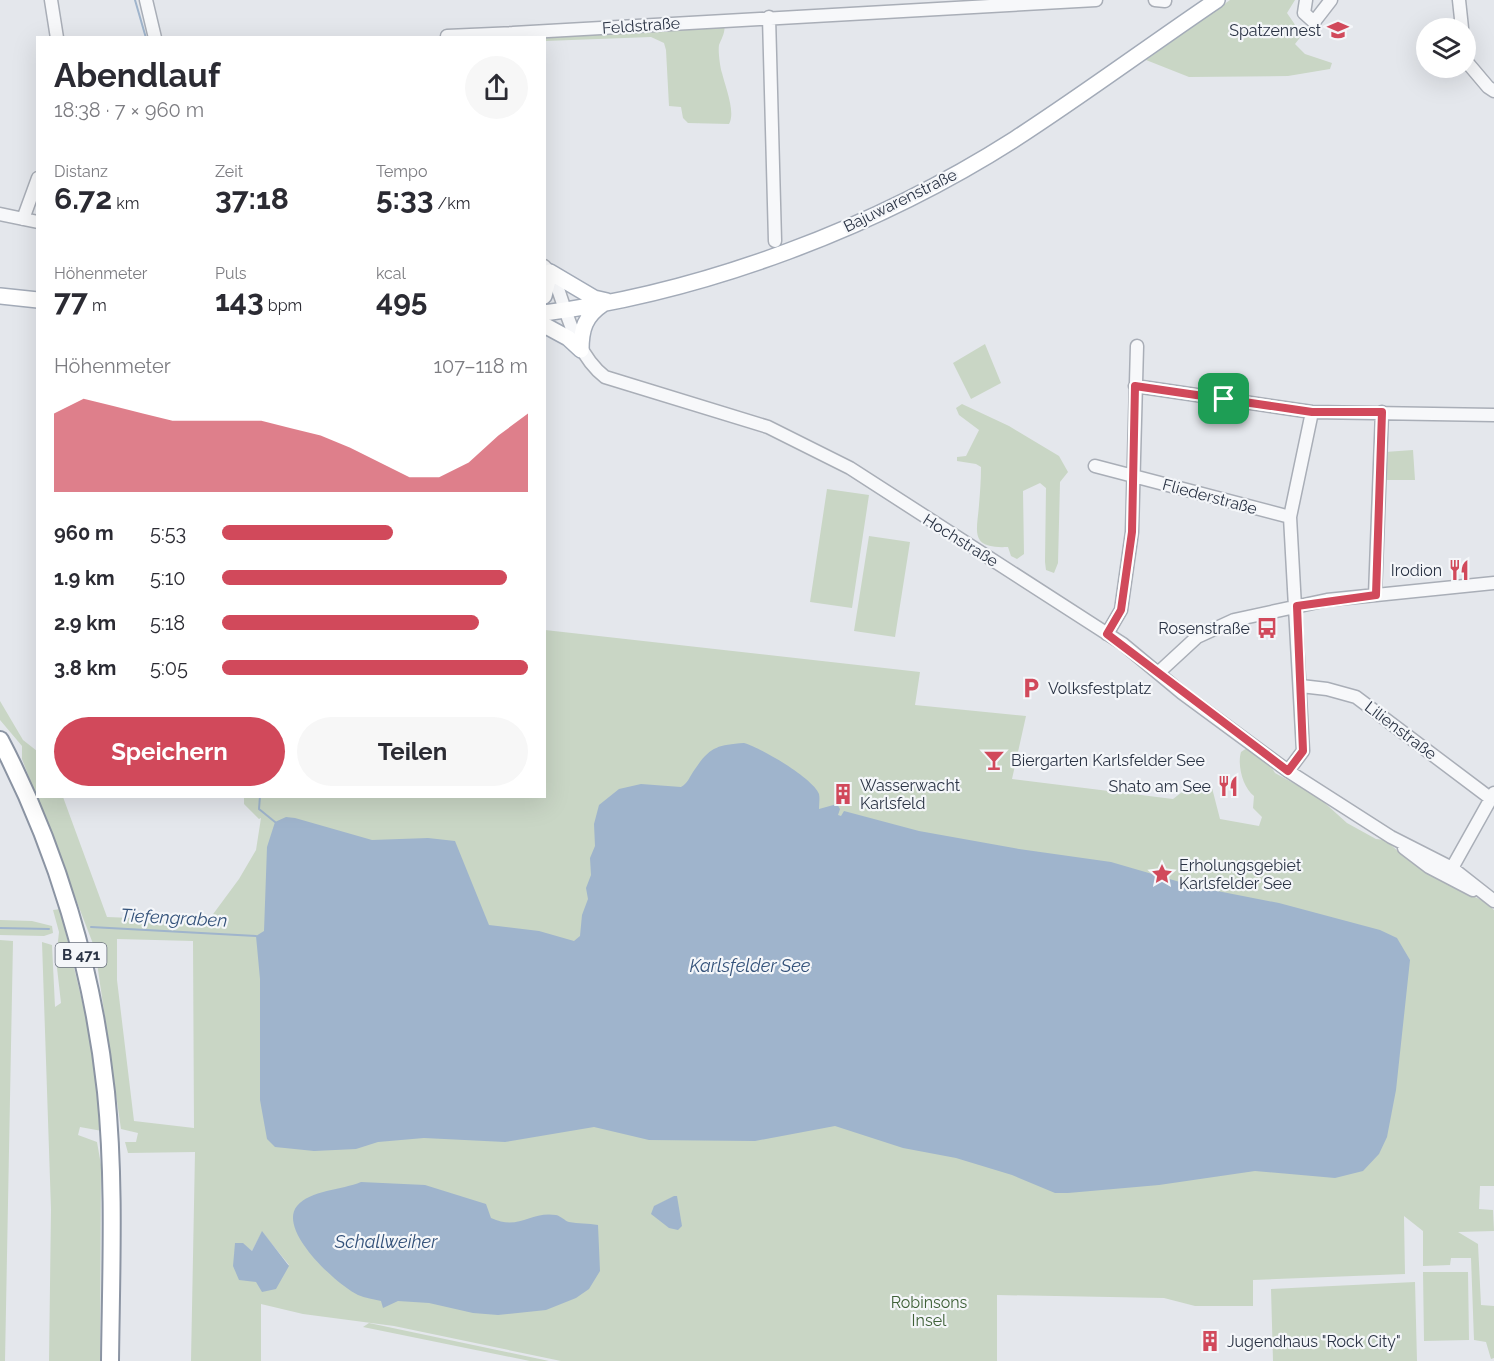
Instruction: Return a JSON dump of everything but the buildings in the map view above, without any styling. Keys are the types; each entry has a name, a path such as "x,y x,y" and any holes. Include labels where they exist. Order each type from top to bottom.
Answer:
{"highway":[{"name":"B 471","path":"0,740 22,782 56,869 76,932 95,1021 106,1092 109,1143 112,1259 110,1361"}],"main road":[{"name":"Bajuwarenstraße","path":"546,313 651,292 764,260 865,219 937,183 1014,139 1217,0"},
{"path":"547,269 594,298 607,301"},
{"path":"0,296 36,300"},
{"path":"582,350 584,324 591,312 607,301"},
{"path":"546,326 568,338 582,350"}],"street":[{"path":"51,0 57,36"},
{"path":"146,0 155,36"},
{"name":"Feldstraße","path":"447,36 513,35 769,16 1096,0"},
{"path":"1155,0 1165,1"},
{"path":"1306,0 1304,13 1314,22 1328,1"},
{"path":"1459,0 1461,18"},
{"path":"769,16 775,241"},
{"path":"1476,74 1494,91"},
{"path":"1480,79 1494,81"},
{"path":"23,219 36,183"},
{"path":"0,214 36,222"},
{"name":"Hochstraße","path":"547,269 567,310 582,350 594,369 617,383 768,427 850,468 1107,634 1288,771 1391,837 1452,868 1491,899"},
{"path":"1107,634 1121,610 1132,532 1137,346"},
{"path":"1135,386 1312,412 1494,415"},
{"path":"1288,771 1303,751 1297,606 1290,517 1312,412"},
{"path":"1376,595 1382,412"},
{"name":"Fliederstraße","path":"1095,466 1290,517"},
{"path":"1158,673 1197,637 1234,620 1297,606 1494,583"},
{"name":"Lilienstraße","path":"1301,686 1327,689 1356,697 1492,795"},
{"path":"1452,868 1492,795"},
{"name":"Hochstraße","path":"1391,837 1419,861 1449,879 1491,899"}],"green space":[{"path":"1230,0 1295,0 1287,13 1302,35 1295,44 1305,54 1332,63 1330,69 1288,76 1189,77 1146,60"},
{"path":"724,22 719,51 721,70 731,106 729,124 688,123 683,118 681,107 669,106 664,43 651,37 546,41 546,36 542,36"},
{"path":"985,344 1001,383 971,399 953,363"},
{"path":"962,404 1009,426 1059,456 1068,472 1060,482 1058,563 1054,573 1046,570 1046,488 1040,483 1023,491 1024,554 1017,559 1011,556 1008,547 987,545 978,537 981,467 957,461 957,457 966,456 979,430 959,415 956,408"},
{"path":"1413,450 1415,480 1384,480 1385,452"},
{"path":"827,489 869,495 852,608 810,602"},
{"path":"869,536 910,542 895,637 854,631"},
{"name":"Robinsons Insel","path":"546,630 920,672 915,705 1026,716 1012,779 1173,799 1186,789 1212,788 1220,819 1259,826 1262,817 1253,808 1254,796 1247,788 1240,770 1241,752 1247,748 1269,763 1275,773 1317,796 1347,823 1376,839 1385,840 1405,857 1456,889 1484,901 1494,910 1494,1186 1480,1186 1479,1209 1493,1210 1494,1231 1458,1232 1478,1244 1481,1305 1494,1306 1494,1358 1491,1359 1486,1342 1474,1340 1471,1258 1451,1258 1450,1265 1423,1266 1423,1231 1404,1216 1405,1274 1253,1280 1253,1306 1195,1306 1164,1298 997,1295 997,1361 561,1361 394,1326 303,1314 261,1304 261,1361 191,1361 195,1152 128,1153 125,1142 136,1142 138,1133 121,1129 95,949 37,798 63,798 107,917 208,921 239,879 256,850 261,818 259,819 244,804 244,798 546,798","holes":["117,939 193,941 194,1128 134,1121 117,980","262,1232 289,1265 234,1254 243,1244 252,1251"]},
{"path":"0,701 23,740 36,750 36,795 22,759 22,746 0,720"},
{"path":"60,909 88,1026 102,1131 80,1127 78,1135 97,1142 101,1165 100,1361 49,1361 51,1209 42,942 52,945 55,1007 61,1003 56,959 59,932 53,910"},
{"path":"0,920 32,921 52,926 53,933 44,936 0,935"},
{"path":"0,940 13,941 5,1361 0,1361"},
{"path":"1423,1272 1468,1272 1469,1340 1424,1341"},
{"path":"1415,1282 1417,1361 1273,1361 1271,1289"},
{"path":"369,1323 549,1361 530,1361 363,1327"}],"water":[{"name":"Karlsfelder See","path":"744,743 774,757 797,772 815,787 819,794 819,809 837,804 840,809 838,815 841,816 844,811 919,831 1019,849 1111,862 1197,887 1279,903 1380,930 1397,938 1410,960 1396,1090 1387,1137 1379,1154 1363,1171 1335,1178 1255,1171 1159,1185 1055,1193 1012,1175 956,1158 903,1148 835,1126 755,1141 649,1140 594,1127 505,1142 424,1138 378,1142 356,1149 314,1151 275,1147 267,1139 260,1100 260,979 256,936 264,931 267,847 275,822 286,817 295,818 372,840 428,838 455,841 489,925 539,931 574,941 580,936 582,915 588,899 586,888 591,875 590,858 595,846 594,824 599,805 619,789 641,784 681,787 714,749"},
{"name":"Schallweiher","path":"361,1182 425,1185 486,1204 491,1218 501,1221 517,1222 547,1215 558,1216 569,1222 598,1225 600,1271 589,1289 576,1298 546,1310 498,1315 473,1313 429,1303 398,1301 383,1308 381,1301 358,1295 324,1269 312,1256 295,1229 293,1216 297,1206 303,1201 318,1193"},
{"path":"677,1196 682,1226 678,1230 669,1228 651,1214 654,1206"},
{"path":"262,1231 289,1266 276,1289 262,1292 256,1282 239,1280 233,1266 235,1243 243,1243 252,1251"}],"waterway":[{"path":"135,0 145,36"},
{"path":"260,798 259,809 275,822"},
{"name":"Tiefengraben","path":"91,927 256,936"},
{"name":"Tiefengraben","path":"0,928 49,929"}],"place":[{"name":"Spatzennest","path":"1338,30"},
{"name":"Irodion","path":"1459,570"},
{"name":"Rosenstraße","path":"1267,628"},
{"name":"Volksfestplatz","path":"1031,688"},
{"name":"Biergarten Karlsfelder See","path":"994,760"},
{"name":"Shato am See","path":"1228,786"},
{"name":"Wasserwacht Karlsfeld","path":"843,794"},
{"name":"Erholungsgebiet Karlsfelder See","path":"1162,874"},
{"name":"Jugendhaus \"Rock City\"","path":"1210,1341"}],"route":[{"path":"1135,386 1224,399 1312,412 1382,412 1376,595 1327,600 1297,606 1303,751 1288,771 1182,693 1124,644 1107,634 1121,610 1132,532 1135,386"}]}
